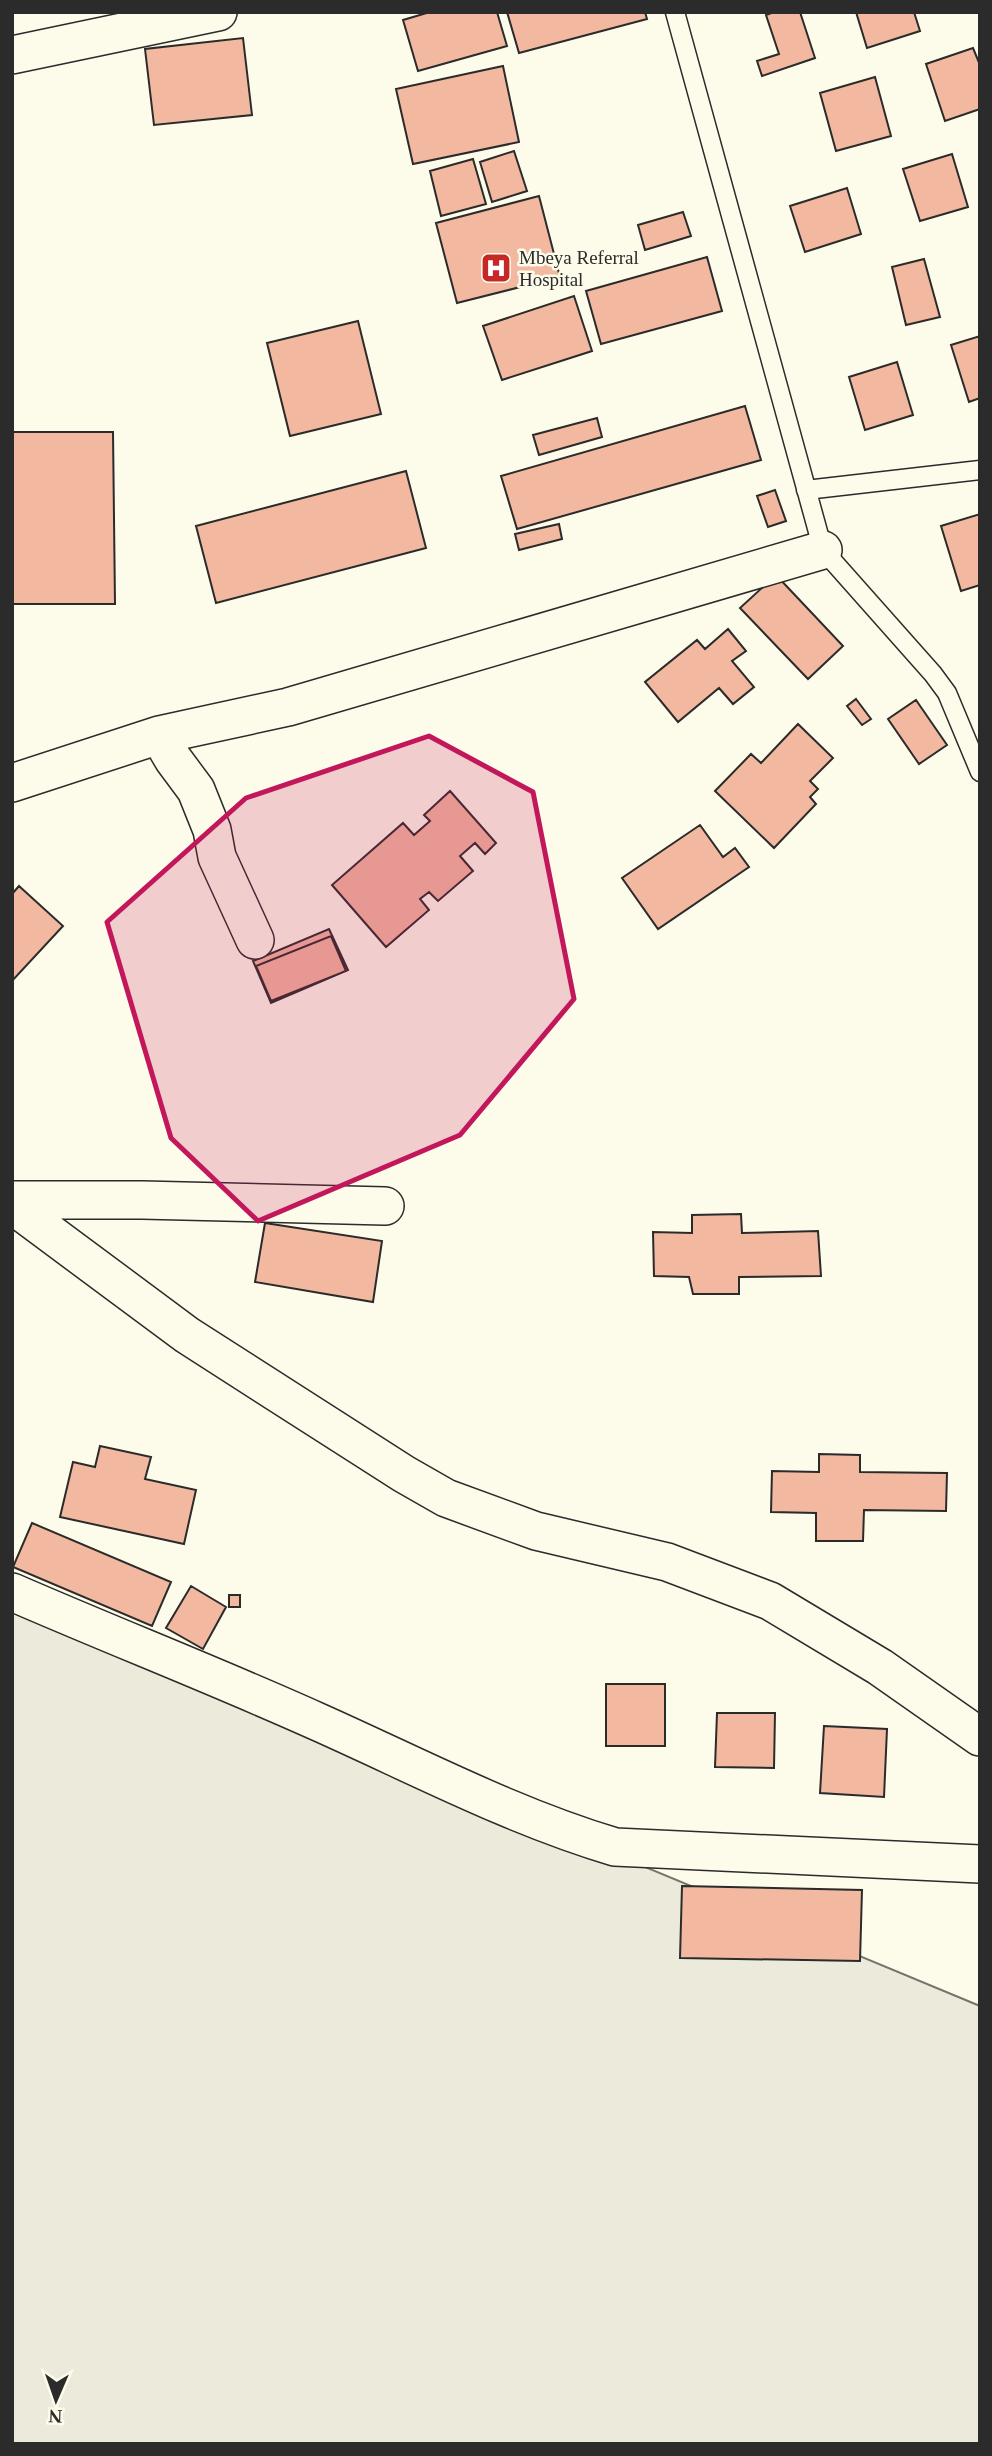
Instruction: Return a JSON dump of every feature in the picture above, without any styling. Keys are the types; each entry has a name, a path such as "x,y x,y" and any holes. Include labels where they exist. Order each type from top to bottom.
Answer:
{"street":[{"path":"12,55 218,12"},
{"path":"12,783 159,735 288,707 822,550"},
{"path":"159,735 173,760 196,790 212,830 217,857 255,940"},
{"path":"12,1202 142,1200 385,1206"},
{"path":"12,1202 187,1335 446,1498 536,1531 667,1562 770,1601 880,1667 980,1737"},
{"path":"12,1592 281,1705 521,1815 567,1833 615,1847 980,1864"}],"lane":[{"path":"675,12 822,550 947,693 980,772"},
{"path":"806,490 980,470"}],"highlighted area":[{"path":"429,736 533,792 574,999 460,1135 258,1221 171,1138 107,922 246,798"}],"shaded area":[{"path":"12,1604 980,2006 980,2444 12,2444"}],"building":[{"path":"430,12 497,12 507,46 418,71 403,20"},
{"path":"507,12 645,12 647,19 519,53"},
{"path":"774,12 800,12 815,58 762,76 757,61 779,54 766,15"},
{"path":"856,12 914,12 920,31 867,48"},
{"path":"243,38 252,115 154,125 145,49"},
{"path":"973,48 980,65 980,109 945,121 926,64"},
{"path":"503,66 519,142 413,164 396,89"},
{"path":"875,77 891,136 836,151 820,93"},
{"path":"514,151 527,191 492,202 480,162"},
{"path":"952,154 968,207 920,221 903,169"},
{"path":"473,159 486,204 441,216 430,171"},
{"path":"847,188 861,234 805,252 790,206"},
{"path":"539,196 560,277 457,303 436,223"},
{"path":"683,212 691,236 645,250 638,225"},
{"path":"707,257 722,311 601,344 586,291"},
{"path":"924,259 940,317 906,325 892,267"},
{"path":"574,296 592,351 502,380 483,326"},
{"path":"358,321 381,414 290,436 267,343"},
{"path":"980,336 980,398 969,402 951,345"},
{"path":"897,362 913,415 865,430 849,377"},
{"path":"745,406 761,460 517,529 501,476"},
{"path":"597,418 602,437 539,455 533,435"},
{"path":"12,432 113,432 115,604 12,604"},
{"path":"406,471 426,548 216,603 196,526"},
{"path":"775,490 786,521 768,527 757,496"},
{"path":"980,514 980,585 961,591 941,526"},
{"path":"559,524 562,539 519,550 515,534"},
{"path":"776,575 843,646 808,679 740,608"},
{"path":"728,629 746,651 732,661 754,687 733,704 719,688 678,722 645,682 697,640 705,649"},
{"path":"856,699 871,719 862,725 847,706"},
{"path":"916,700 947,745 919,764 888,719"},
{"path":"798,724 833,758 810,781 818,789 810,797 816,804 774,848 715,791 751,754 761,763"},
{"path":"450,791 496,843 485,854 475,843 460,856 473,871 438,901 429,892 420,899 429,910 386,947 332,885 403,823 414,835 430,821 424,815"},
{"path":"700,825 723,857 735,848 749,867 658,929 622,878"},
{"path":"19,886 63,926 12,981 12,894"},
{"path":"329,929 348,970 271,1003 253,961"},
{"path":"331,936 346,971 271,1001 256,966"},
{"path":"741,1214 742,1233 818,1231 821,1276 739,1277 739,1294 693,1294 689,1277 654,1276 653,1232 692,1233 692,1215"},
{"path":"265,1223 382,1241 373,1302 255,1282"},
{"path":"100,1446 151,1457 145,1479 196,1490 184,1544 60,1517 73,1462 95,1467"},
{"path":"819,1454 860,1455 860,1472 947,1473 946,1511 864,1510 863,1541 816,1541 816,1513 771,1512 772,1471 819,1472"},
{"path":"32,1523 171,1582 152,1626 13,1567"},
{"path":"191,1586 226,1607 203,1649 166,1628"},
{"path":"229,1595 240,1595 240,1607 229,1607"},
{"path":"606,1684 665,1684 665,1746 606,1746"},
{"path":"717,1713 775,1713 774,1768 715,1767"},
{"path":"824,1726 887,1729 884,1797 820,1793"},
{"path":"682,1886 862,1890 860,1961 680,1958"}],"place":[{"name":"Mbeya Referral Hospital","path":"496,268"}]}
